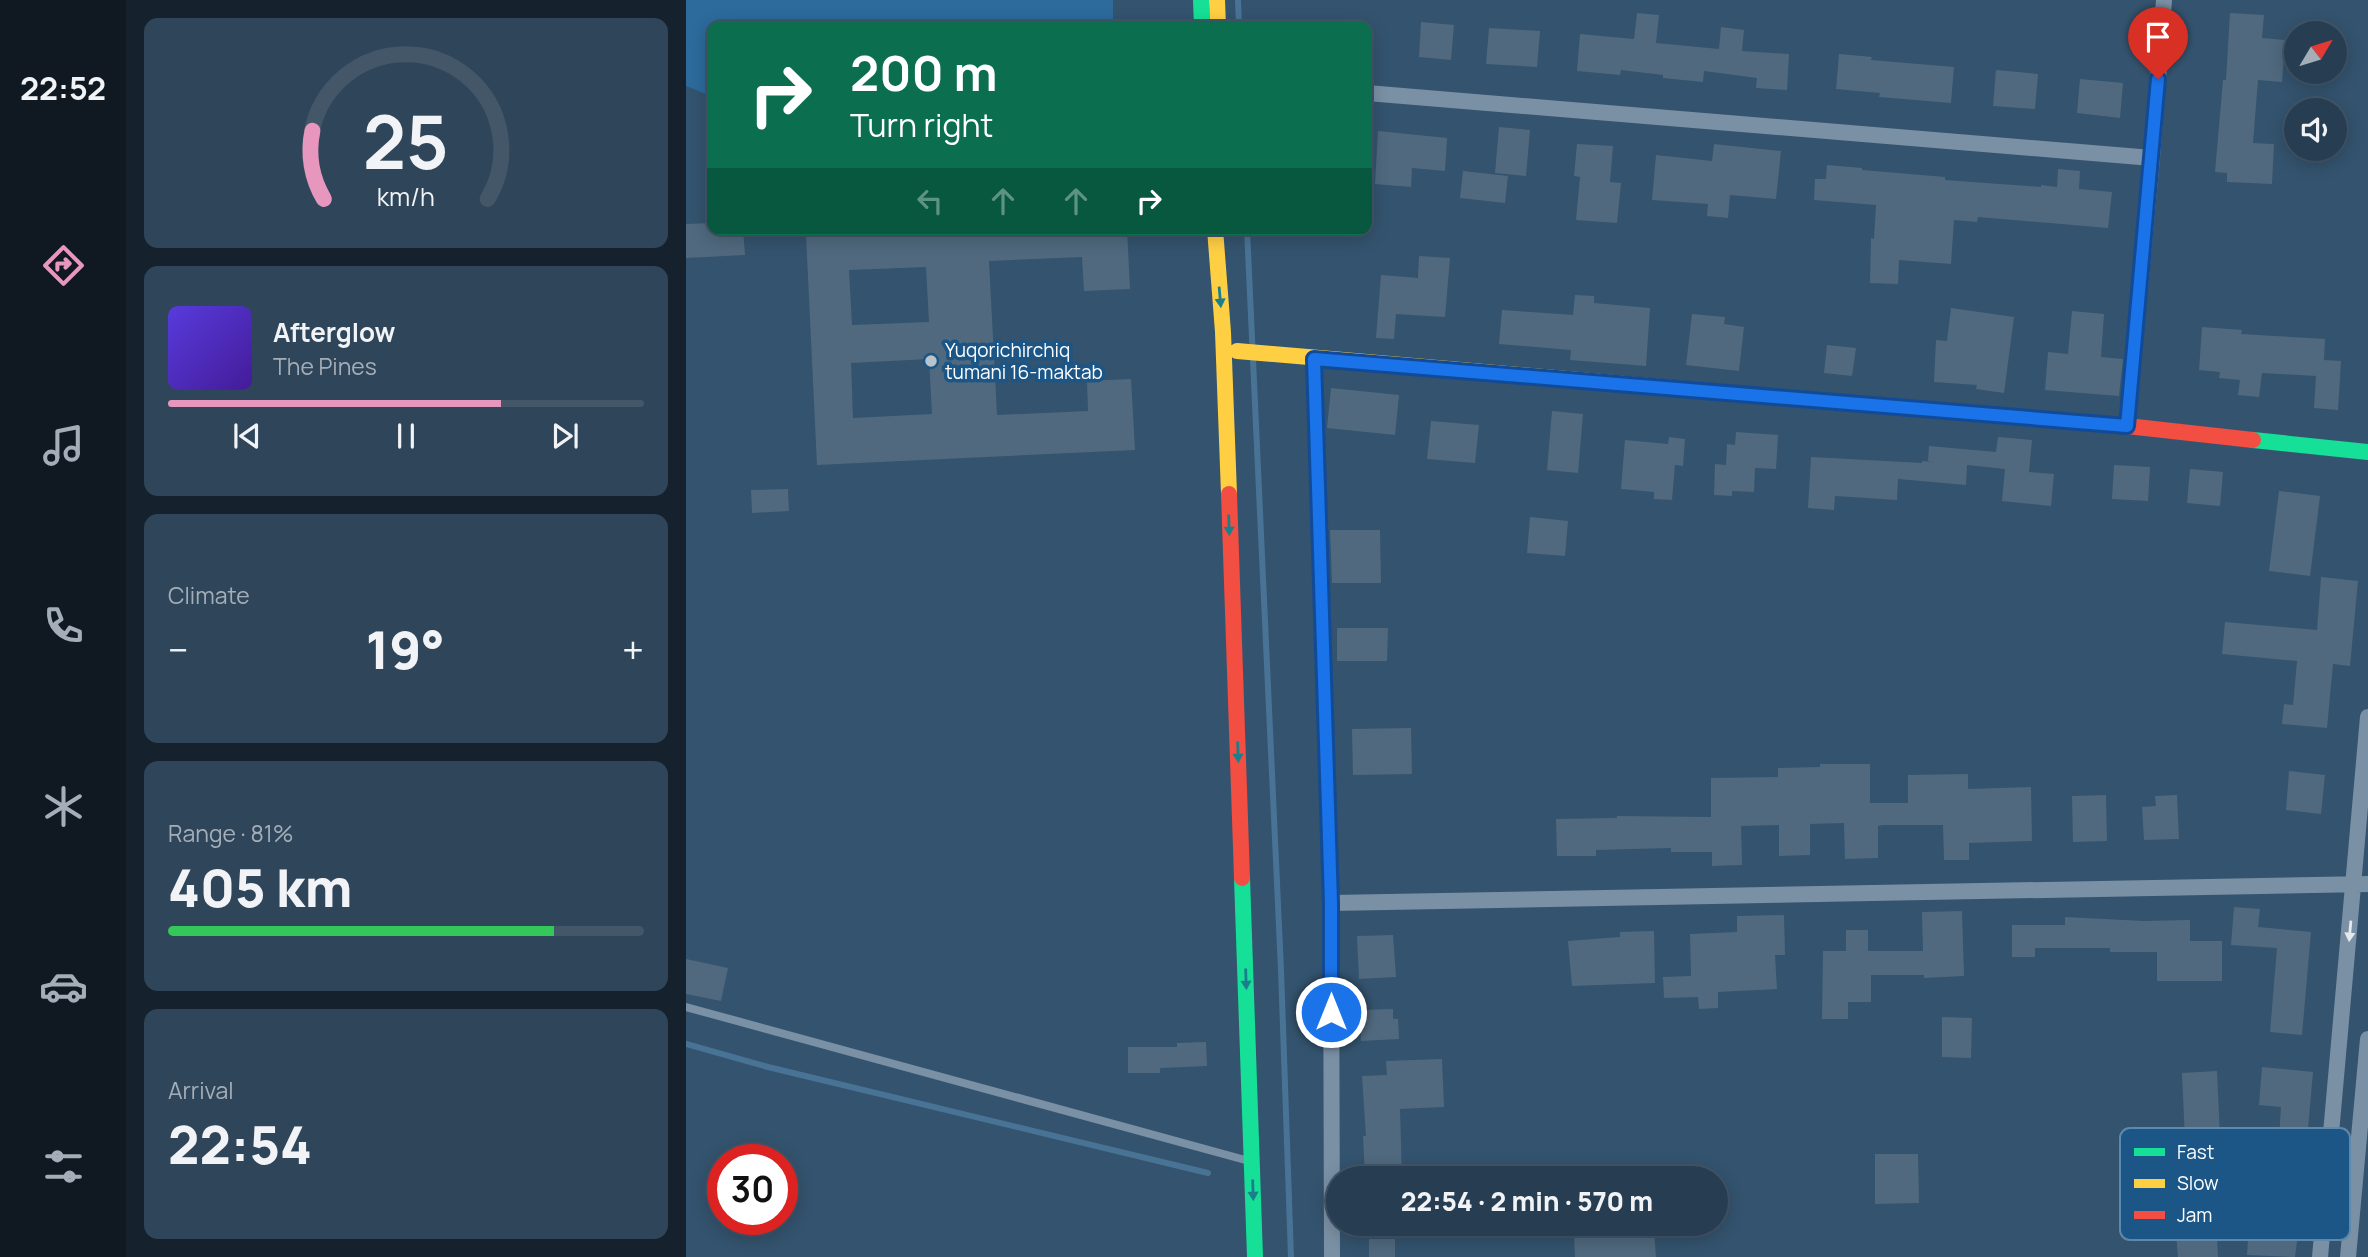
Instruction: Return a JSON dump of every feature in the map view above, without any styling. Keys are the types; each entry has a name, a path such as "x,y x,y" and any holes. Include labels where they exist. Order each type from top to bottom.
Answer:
{"main road":[{"path":"1201,0 1202,21"},
{"path":"1217,0 1218,21"},
{"path":"1215,235 1223,332 1255,1257"},
{"path":"1229,235 1239,351 1267,1257"},
{"path":"1239,351 2127,426 2368,452"}],"street":[{"path":"2127,426 2164,0"},
{"path":"1372,93 2152,158"},
{"path":"1314,359 1331,903 1332,1257"},
{"path":"2334,1128 2361,883 2368,717"},
{"path":"1331,903 2361,883"},
{"path":"2350,1235 2368,1040"}],"lane":[{"path":"686,1007 1252,1162"}],"shaded area":[{"path":"686,0 1113,0 1113,21 707,21 707,94 686,86"}],"building":[{"path":"1637,13 1659,15 1656,43 1719,49 1721,27 1744,30 1742,51 1789,54 1787,90 1756,88 1757,78 1704,71 1703,82 1621,70 1620,75 1577,71 1580,34 1634,39"},
{"path":"2230,13 2264,15 2262,38 2284,40 2282,82 2258,80 2253,143 2274,144 2272,184 2227,182 2227,173 2215,172 2223,80 2226,80"},
{"path":"1421,22 1454,25 1451,60 1419,57"},
{"path":"1489,28 1540,31 1537,67 1486,64"},
{"path":"1839,54 1872,57 1871,60 1954,67 1951,103 1879,97 1880,93 1836,89"},
{"path":"1996,70 2038,74 2035,109 1993,106"},
{"path":"2080,79 2123,83 2120,118 2077,113"},
{"path":"1499,127 1530,130 1526,176 1495,173"},
{"path":"1378,131 1447,138 1445,171 1412,168 1411,187 1375,184"},
{"path":"1577,144 1613,146 1610,182 1621,183 1617,223 1576,220 1580,177 1574,176"},
{"path":"1714,144 1781,151 1776,199 1730,195 1728,218 1707,216 1708,204 1652,200 1656,155 1712,161"},
{"path":"1827,165 1945,177 1945,180 2041,187 2057,187 2058,169 2080,171 2079,189 2112,192 2108,228 1978,217 1977,222 1954,220 1951,264 1899,260 1898,284 1870,283 1871,238 1874,239 1876,205 1814,200 1815,179 1826,179"},
{"path":"1463,171 1508,176 1505,203 1460,198"},
{"path":"707,223 707,235 743,235 745,255 686,258 686,224"},
{"path":"806,235 1127,235 1130,289 1084,291 1082,257 989,261 997,415 1088,411 1087,381 1131,379 1135,450 817,465","holes":["926,267 929,322 852,325 849,270","929,359 932,414 853,418 851,363"]},
{"path":"1419,256 1450,258 1445,317 1396,314 1394,339 1376,338 1381,275 1418,278"},
{"path":"1575,295 1594,296 1594,303 1650,308 1646,366 1570,360 1571,350 1499,344 1502,310 1573,315"},
{"path":"1951,308 2014,317 2004,393 1976,389 1977,385 1934,382 1936,340 1947,341"},
{"path":"2072,311 2104,314 2101,357 2123,359 2119,396 2045,390 2048,352 2068,354"},
{"path":"1692,314 1725,317 1724,324 1744,327 1739,371 1686,365"},
{"path":"2202,327 2242,330 2241,334 2325,339 2324,360 2341,361 2338,410 2314,408 2316,376 2262,373 2259,397 2238,395 2240,380 2219,378 2220,372 2199,370"},
{"path":"1827,345 1856,348 1852,376 1824,373"},
{"path":"1331,388 1399,395 1395,435 1327,428"},
{"path":"1552,411 1583,414 1578,473 1547,470"},
{"path":"1431,421 1479,425 1475,463 1427,459"},
{"path":"1736,432 1778,435 1776,469 1755,468 1754,492 1732,491 1732,496 1714,495 1715,464 1726,465 1727,444 1735,445"},
{"path":"1669,437 1685,439 1683,466 1675,465 1672,500 1654,499 1654,492 1621,489 1625,440 1668,444"},
{"path":"1998,437 2032,440 2029,472 2054,474 2051,506 2002,501 2005,469 1967,465 1966,485 1898,479 1897,500 1835,496 1834,510 1808,508 1811,457 1933,462 1928,461 1929,446 1996,452"},
{"path":"2114,465 2150,467 2148,501 2112,499"},
{"path":"2190,469 2223,472 2220,506 2187,503"},
{"path":"788,489 789,511 752,513 751,490"},
{"path":"2279,491 2320,496 2310,576 2269,571"},
{"path":"1530,517 1568,521 1565,556 1527,553"},
{"path":"1330,530 1380,530 1381,583 1332,583"},
{"path":"2321,577 2358,581 2350,666 2333,664 2327,728 2282,724 2284,704 2293,705 2297,661 2222,654 2225,622 2317,630"},
{"path":"1337,628 1388,628 1387,661 1337,661"},
{"path":"1411,728 1412,774 1353,775 1352,729"},
{"path":"1820,764 1870,764 1870,803 1908,803 1908,775 1968,774 1968,789 2031,787 2032,841 1969,843 1969,860 1944,860 1943,825 1883,825 1878,826 1878,858 1845,859 1844,823 1810,824 1810,855 1779,856 1779,825 1741,826 1742,865 1712,866 1712,852 1671,852 1671,848 1596,850 1596,856 1557,856 1556,819 1617,816 1711,817 1711,778 1778,777 1778,768 1820,767"},
{"path":"2289,771 2325,775 2321,814 2286,810"},
{"path":"2106,795 2107,841 2073,842 2072,796"},
{"path":"2177,795 2179,839 2144,840 2142,807 2156,806 2155,796"},
{"path":"2234,907 2260,909 2258,927 2311,932 2302,1035 2270,1032 2277,948 2231,945"},
{"path":"1962,911 1964,976 1924,978 1924,975 1871,975 1871,1002 1848,1002 1848,1019 1822,1019 1823,951 1846,951 1846,930 1868,930 1868,951 1923,951 1922,912"},
{"path":"1784,915 1785,955 1775,955 1777,989 1718,992 1718,1008 1699,1009 1698,997 1664,998 1663,977 1691,976 1690,934 1737,932 1737,916"},
{"path":"2065,917 2144,921 2190,920 2190,941 2222,941 2222,981 2157,981 2157,952 2110,952 2110,948 2035,948 2035,957 2012,957 2012,925 2065,925"},
{"path":"1654,931 1655,983 1572,986 1568,941 1620,937 1620,932"},
{"path":"1393,935 1396,977 1359,979 1357,936"},
{"path":"686,959 728,968 721,1001 686,994"},
{"path":"1393,1009 1393,1019 1398,1019 1399,1039 1361,1041 1360,1010"},
{"path":"1942,1017 1972,1018 1971,1058 1942,1057"},
{"path":"1206,1042 1207,1066 1160,1068 1160,1073 1128,1073 1128,1047 1177,1047 1177,1043"},
{"path":"1442,1059 1444,1107 1400,1109 1402,1166 1364,1166 1363,1136 1366,1136 1362,1076 1387,1075 1386,1061"},
{"path":"2262,1067 2313,1072 2308,1128 2280,1128 2281,1107 2259,1105"},
{"path":"2217,1071 2220,1128 2184,1128 2182,1073"},
{"path":"1875,1154 1918,1154 1919,1203 1875,1204"},
{"path":"1574,1236 1654,1236 1656,1257 1575,1257"},
{"path":"1369,1239 1395,1239 1395,1257 1369,1257"},
{"path":"2177,1240 2217,1240 2218,1257 2178,1257"},
{"path":"2248,1240 2297,1240 2295,1257 2247,1255"}],"waterway":[{"path":"1238,0 1239,21"},
{"path":"1247,235 1281,970 1291,1257"},
{"path":"686,1044 768,1067 1208,1173"}],"traffic: fast":[{"path":"1201,0 1202,21"},
{"path":"2253,440 2368,452"},
{"path":"1242,878 1255,1257"}],"traffic: slow":[{"path":"1217,0 1218,21"},
{"path":"1215,235 1223,332 1229,494"},
{"path":"1237,351 1837,402"}],"traffic: jam":[{"path":"1837,402 2127,426 2253,440"},
{"path":"1229,494 1242,878"}],"place":[{"name":"Yuqorichirchiq tumani 16-maktab","path":"931,361"}],"route":[{"path":"1331,1012 1331,903 1314,359 2127,426 2158,79"}]}
